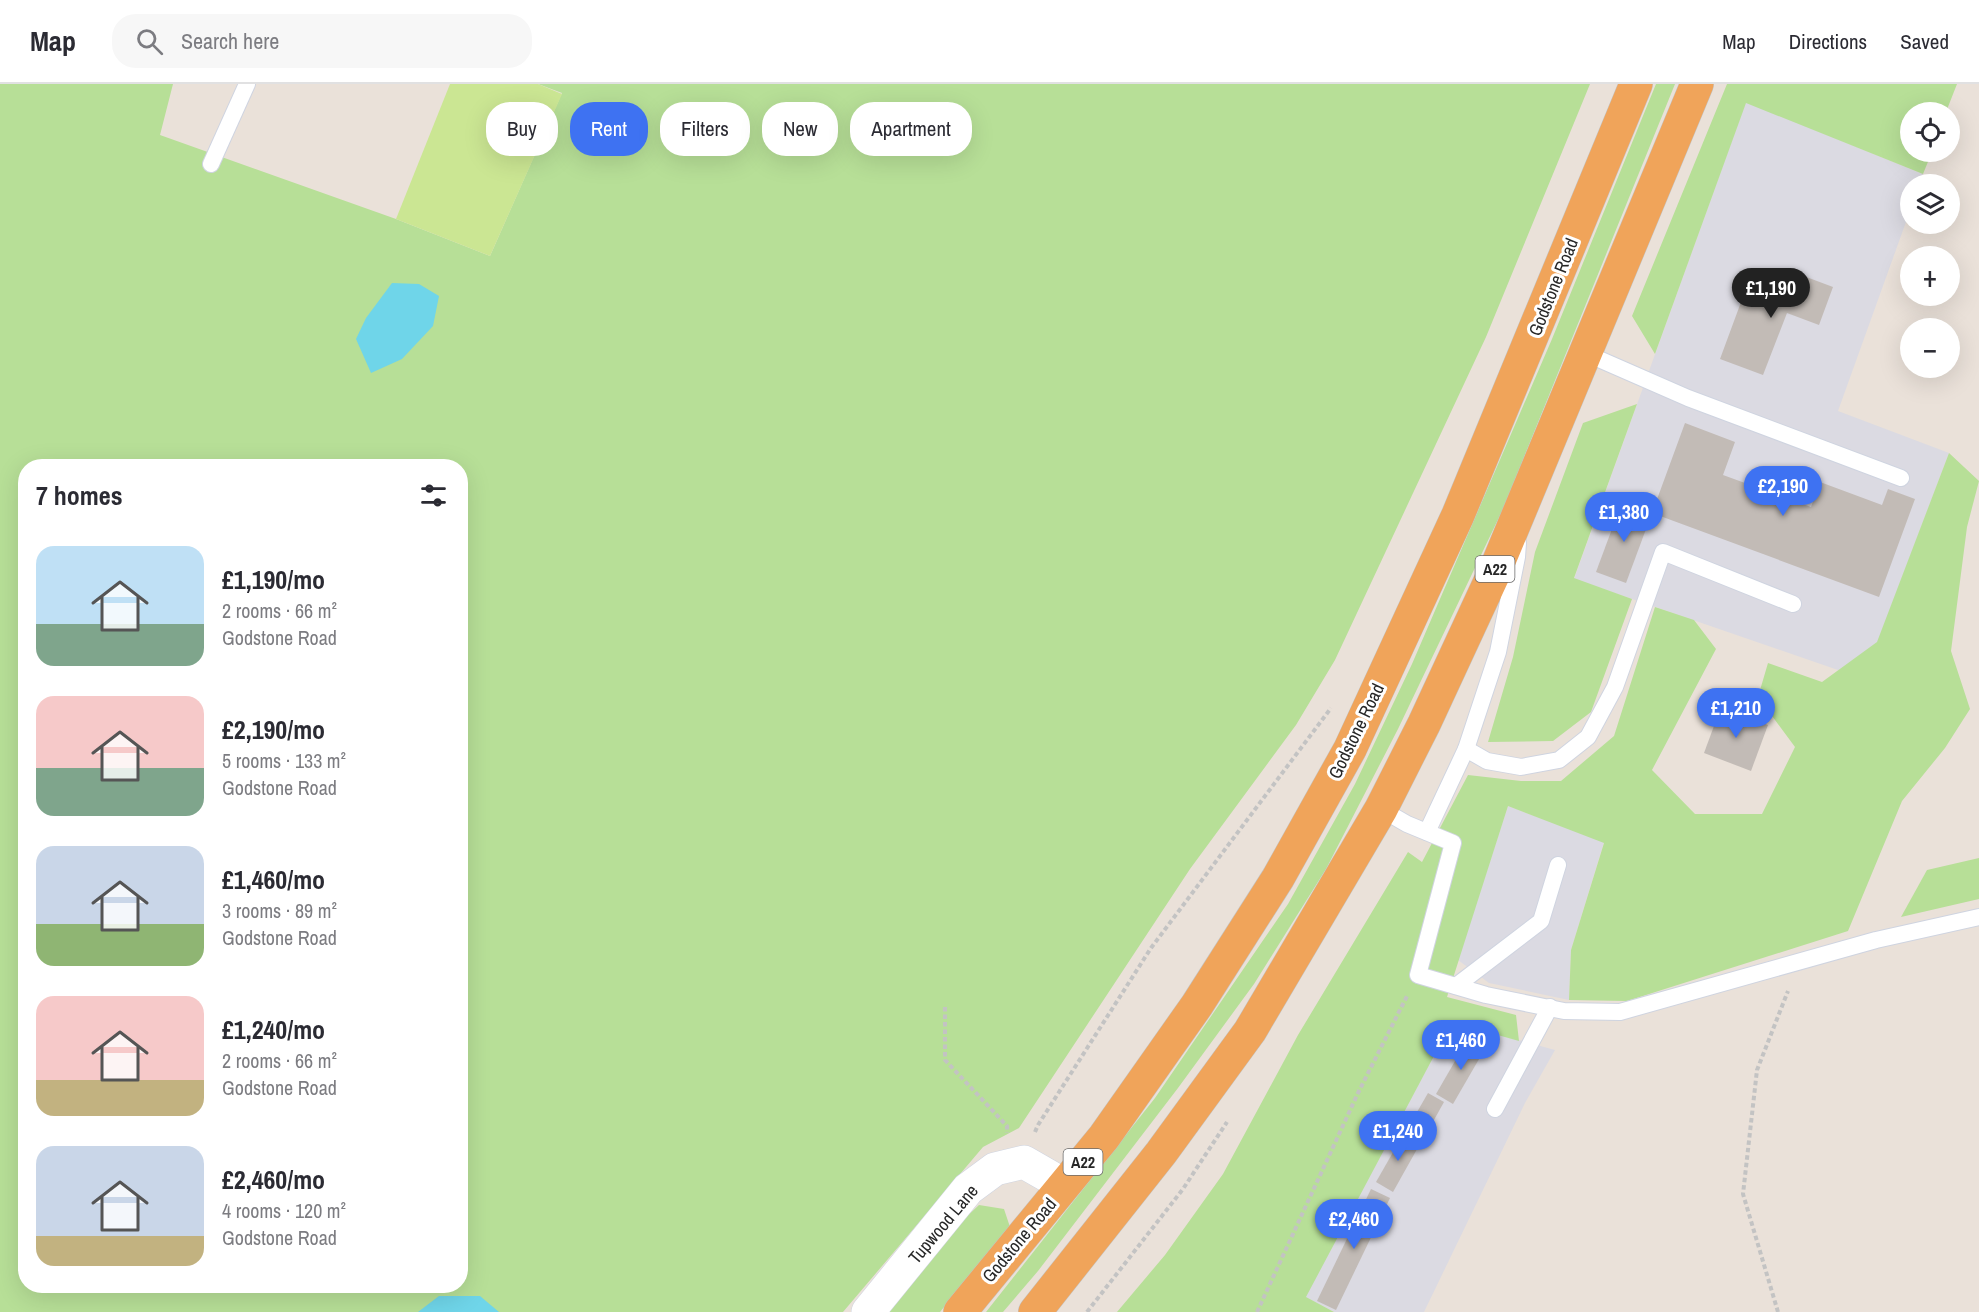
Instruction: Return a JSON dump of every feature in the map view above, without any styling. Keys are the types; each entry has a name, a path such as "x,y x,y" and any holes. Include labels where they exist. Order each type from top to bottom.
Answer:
{"highway":[{"name":"Godstone Road","path":"960,1312 1104,1137 1197,1005 1278,878 1350,750 1458,514 1636,84"},
{"name":"A22","path":"1035,1312 1161,1154 1250,1031 1381,809 1429,713 1494,573 1697,84"}],"street":[{"path":"1015,1164 1064,1185"},
{"name":"Tupwood Lane","path":"868,1312 968,1189 995,1169 1015,1164"}],"lane":[{"path":"211,164 247,84"},
{"path":"1585,353 1688,398 1901,478"},
{"path":"1427,832 1466,749 1498,652 1517,557 1520,510"},
{"path":"1466,749 1487,761 1521,767 1559,760 1588,737 1615,687 1663,552 1793,604"},
{"path":"1381,809 1407,824 1453,843 1418,975 1486,995 1564,1011 1620,1012 1876,940 1979,917"},
{"path":"1456,986 1541,921 1558,865"},
{"path":"1495,1109 1550,1007"}],"path":[{"path":"1015,1164 1151,948 1335,703"},
{"path":"1778,1312 1743,1194 1757,1070 1799,962"},
{"path":"1257,1312 1358,1093 1418,975"},
{"path":"945,1007 945,1060 1007,1126 1015,1164"}],"shaded area":[{"path":"1746,102 1923,174 1900,174 1902,234 1838,411 1949,453 1864,679 1574,579"},
{"path":"1508,806 1604,842 1571,950 1569,1000 1489,983 1458,960"},
{"path":"1452,1022 1555,1050 1525,1103 1424,1312 1334,1312 1305,1297"}],"green space":[{"path":"0,84 173,84 160,135 396,219 490,256 534,156 558,156 558,102 562,93 538,84 1590,84 1486,337 1335,660 1296,725 1190,869 1019,1128 983,1147 843,1312 0,1312"},
{"path":"450,84 538,84 562,94 558,103 486,102 486,156 534,156 490,256 396,219"},
{"path":"1656,84 1675,84 1503,509 1398,729 1326,869 1254,984 1178,1088 1038,1271 1003,1312 986,1312 1155,1098 1288,904 1355,784 1412,664 1552,339"},
{"path":"1727,84 1957,84 1950,102 1900,102 1900,162 1928,162 1923,174 1746,103 1655,354 1632,316"},
{"path":"1637,404 1574,578 1632,599 1591,712 1553,741 1488,742 1513,657 1535,552 1583,423"},
{"path":"1949,453 1979,481 1967,527 1951,651 1970,709 1945,748 1902,801 1848,931 1627,1001 1569,1000 1571,950 1604,843 1508,806 1447,997 1516,1015 1519,1041 1452,1022 1306,1297 1334,1312 1117,1312 1165,1255 1223,1174 1298,1035 1408,852 1422,862 1468,775 1521,781 1561,781 1614,736 1655,607 1694,620 1716,649 1652,770 1695,814 1762,814 1795,747 1758,697 1768,663 1822,682 1877,642"},
{"path":"1979,858 1979,899 1901,917 1927,870"},
{"path":"979,1205 1004,1209 1010,1227 940,1312 888,1312 963,1220"}],"water":[{"path":"392,283 419,284 439,296 433,326 402,359 371,373 356,339 366,318"},
{"path":"439,1296 480,1296 499,1312 418,1312"}],"building":[{"path":"1751,275 1795,291 1801,275 1833,287 1819,325 1787,313 1763,375 1720,359"},
{"path":"1685,423 1735,442 1723,475 1811,507 1820,482 1882,505 1888,489 1915,499 1879,597 1652,513"},
{"path":"1622,502 1652,513 1626,583 1596,572"},
{"path":"1721,707 1768,725 1751,771 1704,753"},
{"path":"1469,1037 1486,1047 1453,1104 1436,1094"},
{"path":"1428,1093 1444,1102 1425,1136 1409,1126"},
{"path":"1404,1133 1421,1142 1393,1192 1376,1182"},
{"path":"1371,1189 1390,1198 1336,1310 1317,1301"}]}
